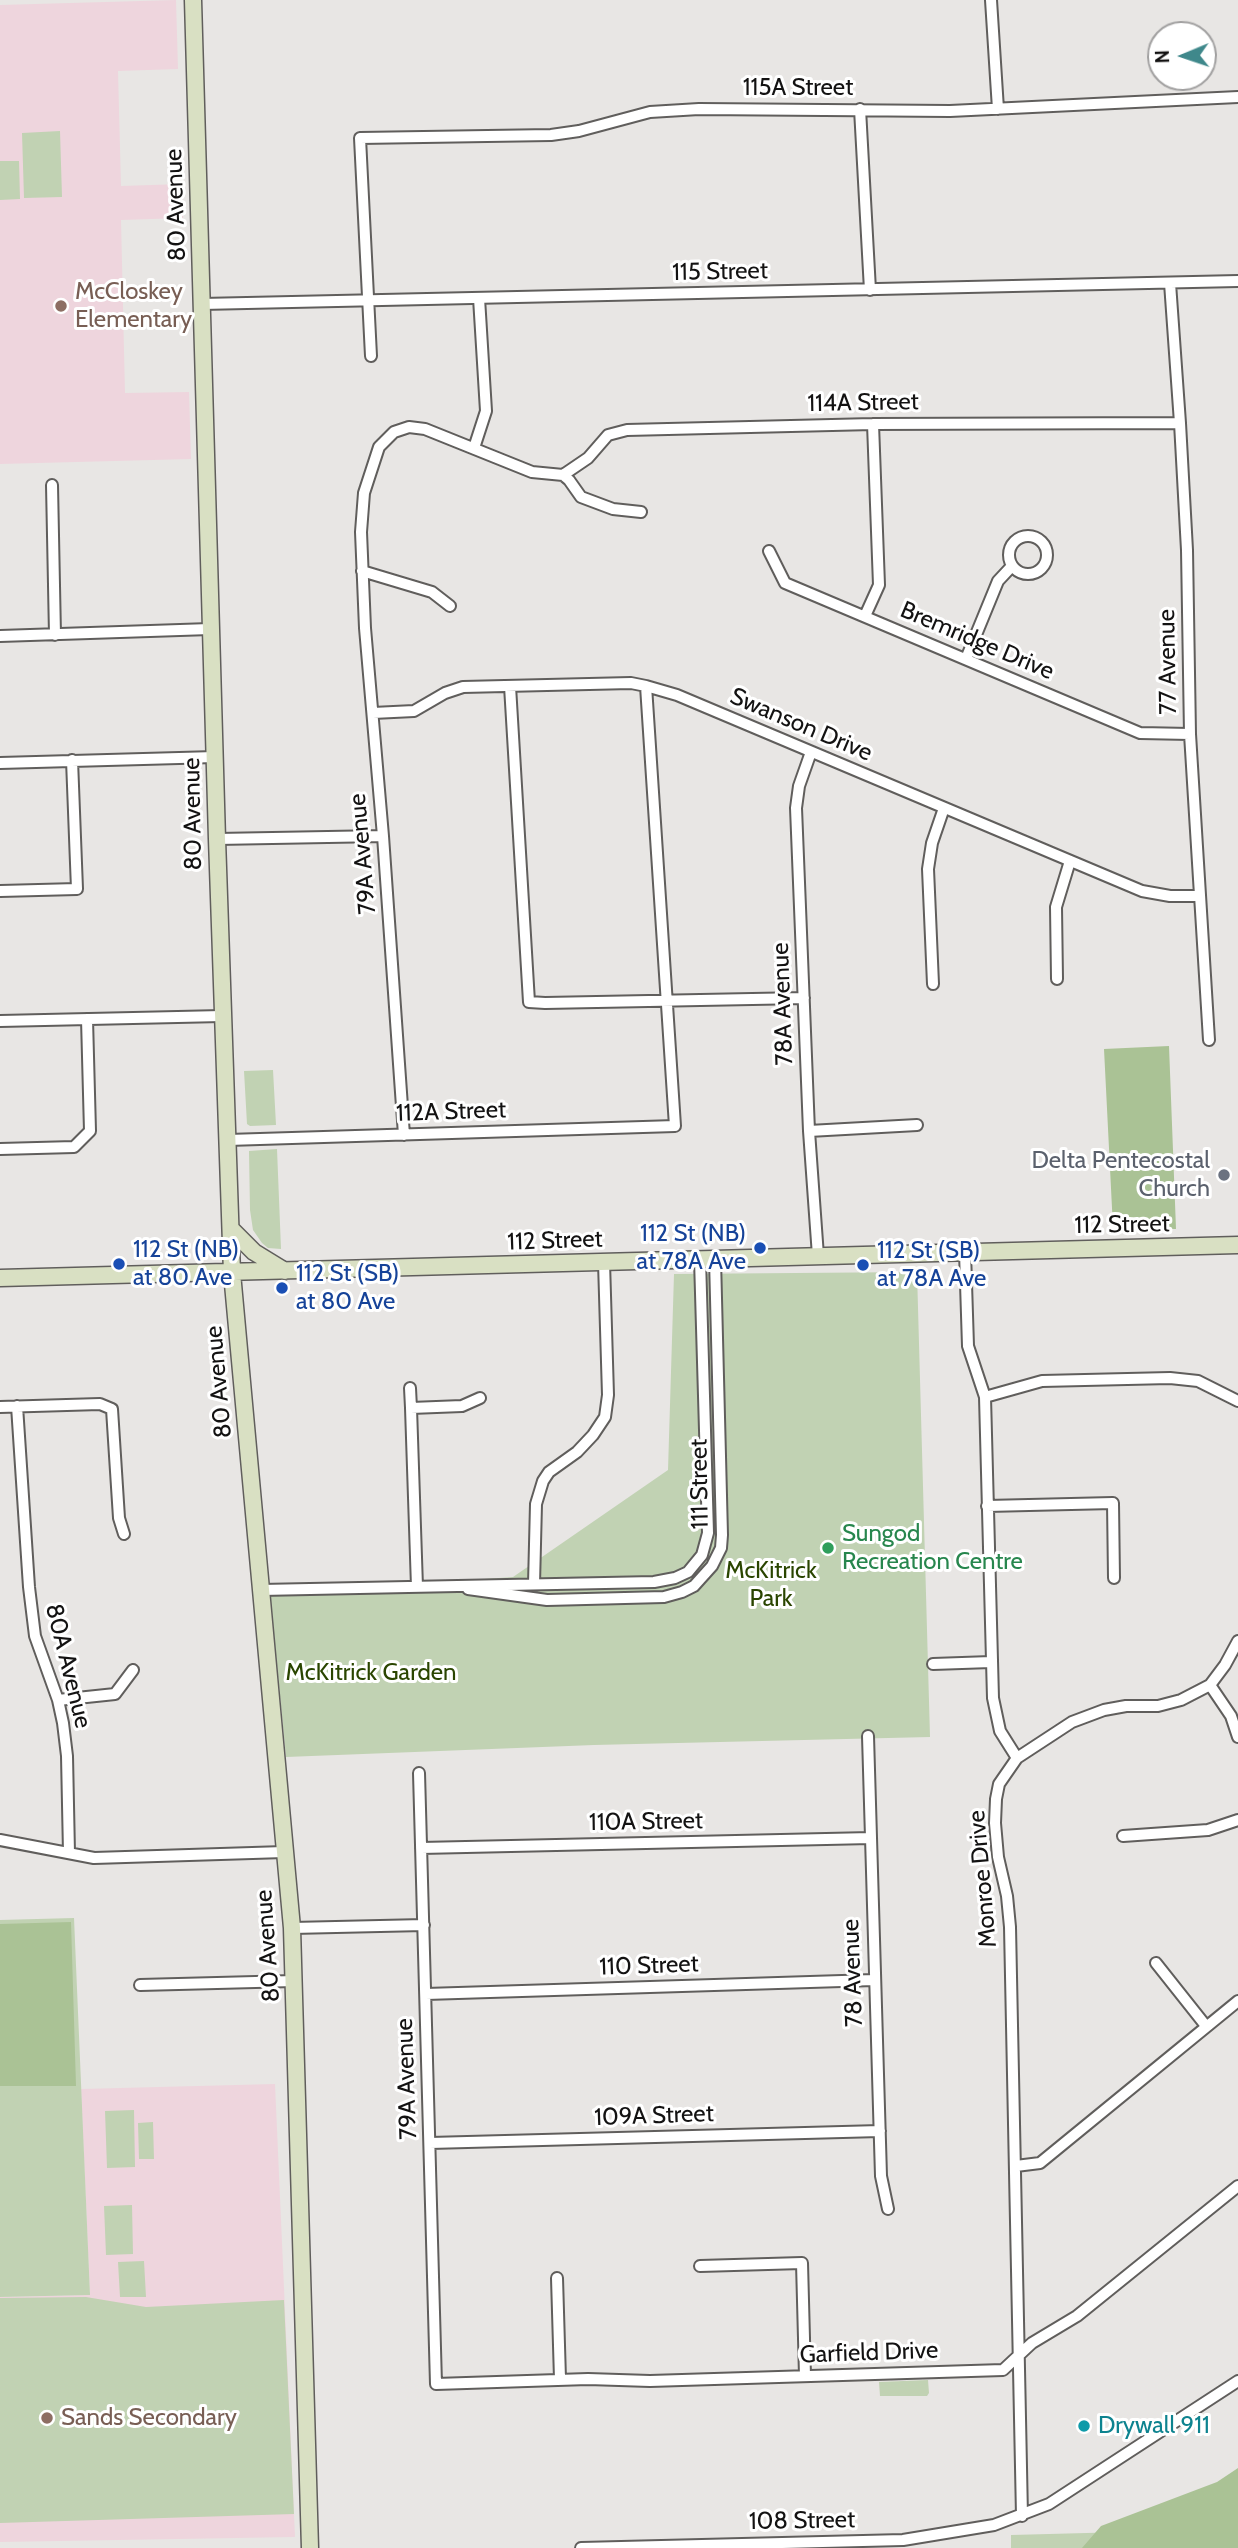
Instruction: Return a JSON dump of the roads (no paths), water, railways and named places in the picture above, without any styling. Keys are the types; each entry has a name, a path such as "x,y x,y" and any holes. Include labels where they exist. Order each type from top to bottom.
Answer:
{"street":[{"name":"80 Avenue","path":"192,0 216,839 232,1273 292,1928 310,2548"},
{"path":"991,0 999,109"},
{"name":"115A Street","path":"368,300 360,138 551,135 579,131 650,112 999,109 1238,97"},
{"path":"860,109 870,290"},
{"name":"115 Street","path":"202,304 1238,281"},
{"name":"77 Avenue","path":"1170,283 1187,550 1191,734 1209,1040"},
{"path":"479,298 486,411 474,448 532,472 563,475 581,497 613,509 641,512"},
{"path":"368,300 371,356"},
{"name":"114A Street","path":"563,475 588,458 608,435 627,430 873,424 1180,423"},
{"path":"865,616 879,585 873,424"},
{"name":"79A Avenue","path":"404,1135 362,571 364,493 379,447 394,432 409,427 425,429 474,448"},
{"path":"52,485 55,635"},
{"name":"Bremridge Drive","path":"769,551 785,583 1140,733 1191,734"},
{"path":"966,659 999,581 1012,566"},
{"path":"362,571 432,592 450,606"},
{"path":"0,636 210,629"},
{"name":"Swanson Drive","path":"373,713 414,711 445,693 463,687 631,683 646,686 677,695 1142,891 1170,896 1200,896"},
{"path":"510,686 529,1002 804,998"},
{"path":"646,686 666,1000"},
{"name":"78A Avenue","path":"811,752 799,786 796,808 818,1256"},
{"path":"0,763 215,757"},
{"path":"0,891 77,889 72,760"},
{"path":"933,984 928,869 932,843 944,808"},
{"path":"216,839 383,836"},
{"path":"1057,979 1056,907 1070,861"},
{"name":"112A Street","path":"228,1140 675,1126 666,1000"},
{"path":"0,1021 222,1016"},
{"path":"0,1149 74,1147 90,1131 87,1019"},
{"path":"810,1131 917,1125"},
{"path":"230,1229 254,1252 285,1271"},
{"name":"112 Street","path":"0,1278 1238,1245"},
{"path":"965,1252 968,1346 985,1397 991,1662 995,1718 1017,1758 1072,1722 1104,1710 1126,1706 1158,1706 1181,1700 1210,1685 1238,1641"},
{"name":"111 Street","path":"261,1590 670,1580 688,1572 702,1555 708,1533 708,1259"},
{"name":"111 Street","path":"459,1586 481,1592 547,1600 664,1597 694,1586 712,1566 722,1545 722,1535 708,1259"},
{"path":"534,1584 536,1504 543,1481 550,1472 577,1452 605,1417 608,1395 604,1262"},
{"path":"985,1397 1042,1381 1170,1378 1198,1381 1238,1401"},
{"path":"410,1388 417,1587"},
{"path":"411,1408 462,1406 480,1398"},
{"path":"0,1406 100,1404 112,1409 119,1518 124,1534"},
{"name":"80A Avenue","path":"17,1406 29,1587 35,1636 58,1700 67,1756 69,1853"},
{"path":"988,1506 1114,1503 1114,1578"},
{"path":"933,1664 991,1662"},
{"path":"58,1700 115,1694 133,1670"},
{"path":"1210,1685 1231,1716 1238,1737"},
{"name":"78 Avenue","path":"868,1736 881,2176 888,2209"},
{"name":"Monroe Drive","path":"1017,1758 999,1784 995,1811 998,1857 1007,1896 1010,1927 1022,2516"},
{"name":"79A Avenue","path":"419,1773 436,2384"},
{"path":"1123,1836 1208,1830 1238,1820"},
{"name":"110A Street","path":"421,1848 871,1838"},
{"path":"0,1840 94,1858 284,1852"},
{"path":"292,1928 424,1925"},
{"path":"1156,1964 1206,2026"},
{"name":"110 Street","path":"426,1994 874,1980"},
{"path":"140,1985 294,1982"},
{"path":"1016,2166 1040,2163 1238,2001"},
{"name":"109A Street","path":"430,2143 880,2131"},
{"name":"Garfield Drive","path":"436,2384 560,2379 650,2381 1003,2371 1032,2343 1077,2316 1238,2186"},
{"path":"700,2266 802,2263 805,2376"},
{"path":"557,2278 560,2379"},
{"name":"108 Street","path":"581,2548 903,2540 932,2542 1022,2516 1049,2504 1238,2381"}],"place":[{"name":"McCloskey Elementary","path":"61,306"},
{"name":"Delta Pentecostal Church","path":"1224,1175"},
{"name":"112 St (NB) at 78A Ave","path":"760,1248"},
{"name":"112 St (NB) at 80 Ave","path":"119,1264"},
{"name":"112 St (SB) at 78A Ave","path":"863,1265"},
{"name":"112 St (SB) at 80 Ave","path":"282,1288"},
{"name":"Sungod Recreation Centre","path":"828,1548"},
{"name":"Sands Secondary","path":"47,2418"},
{"name":"Drywall 911","path":"1084,2426"}],"park label":[{"name":"McKitrick Park","path":"771,1585"},
{"name":"McKitrick Garden","path":"371,1673"}]}
